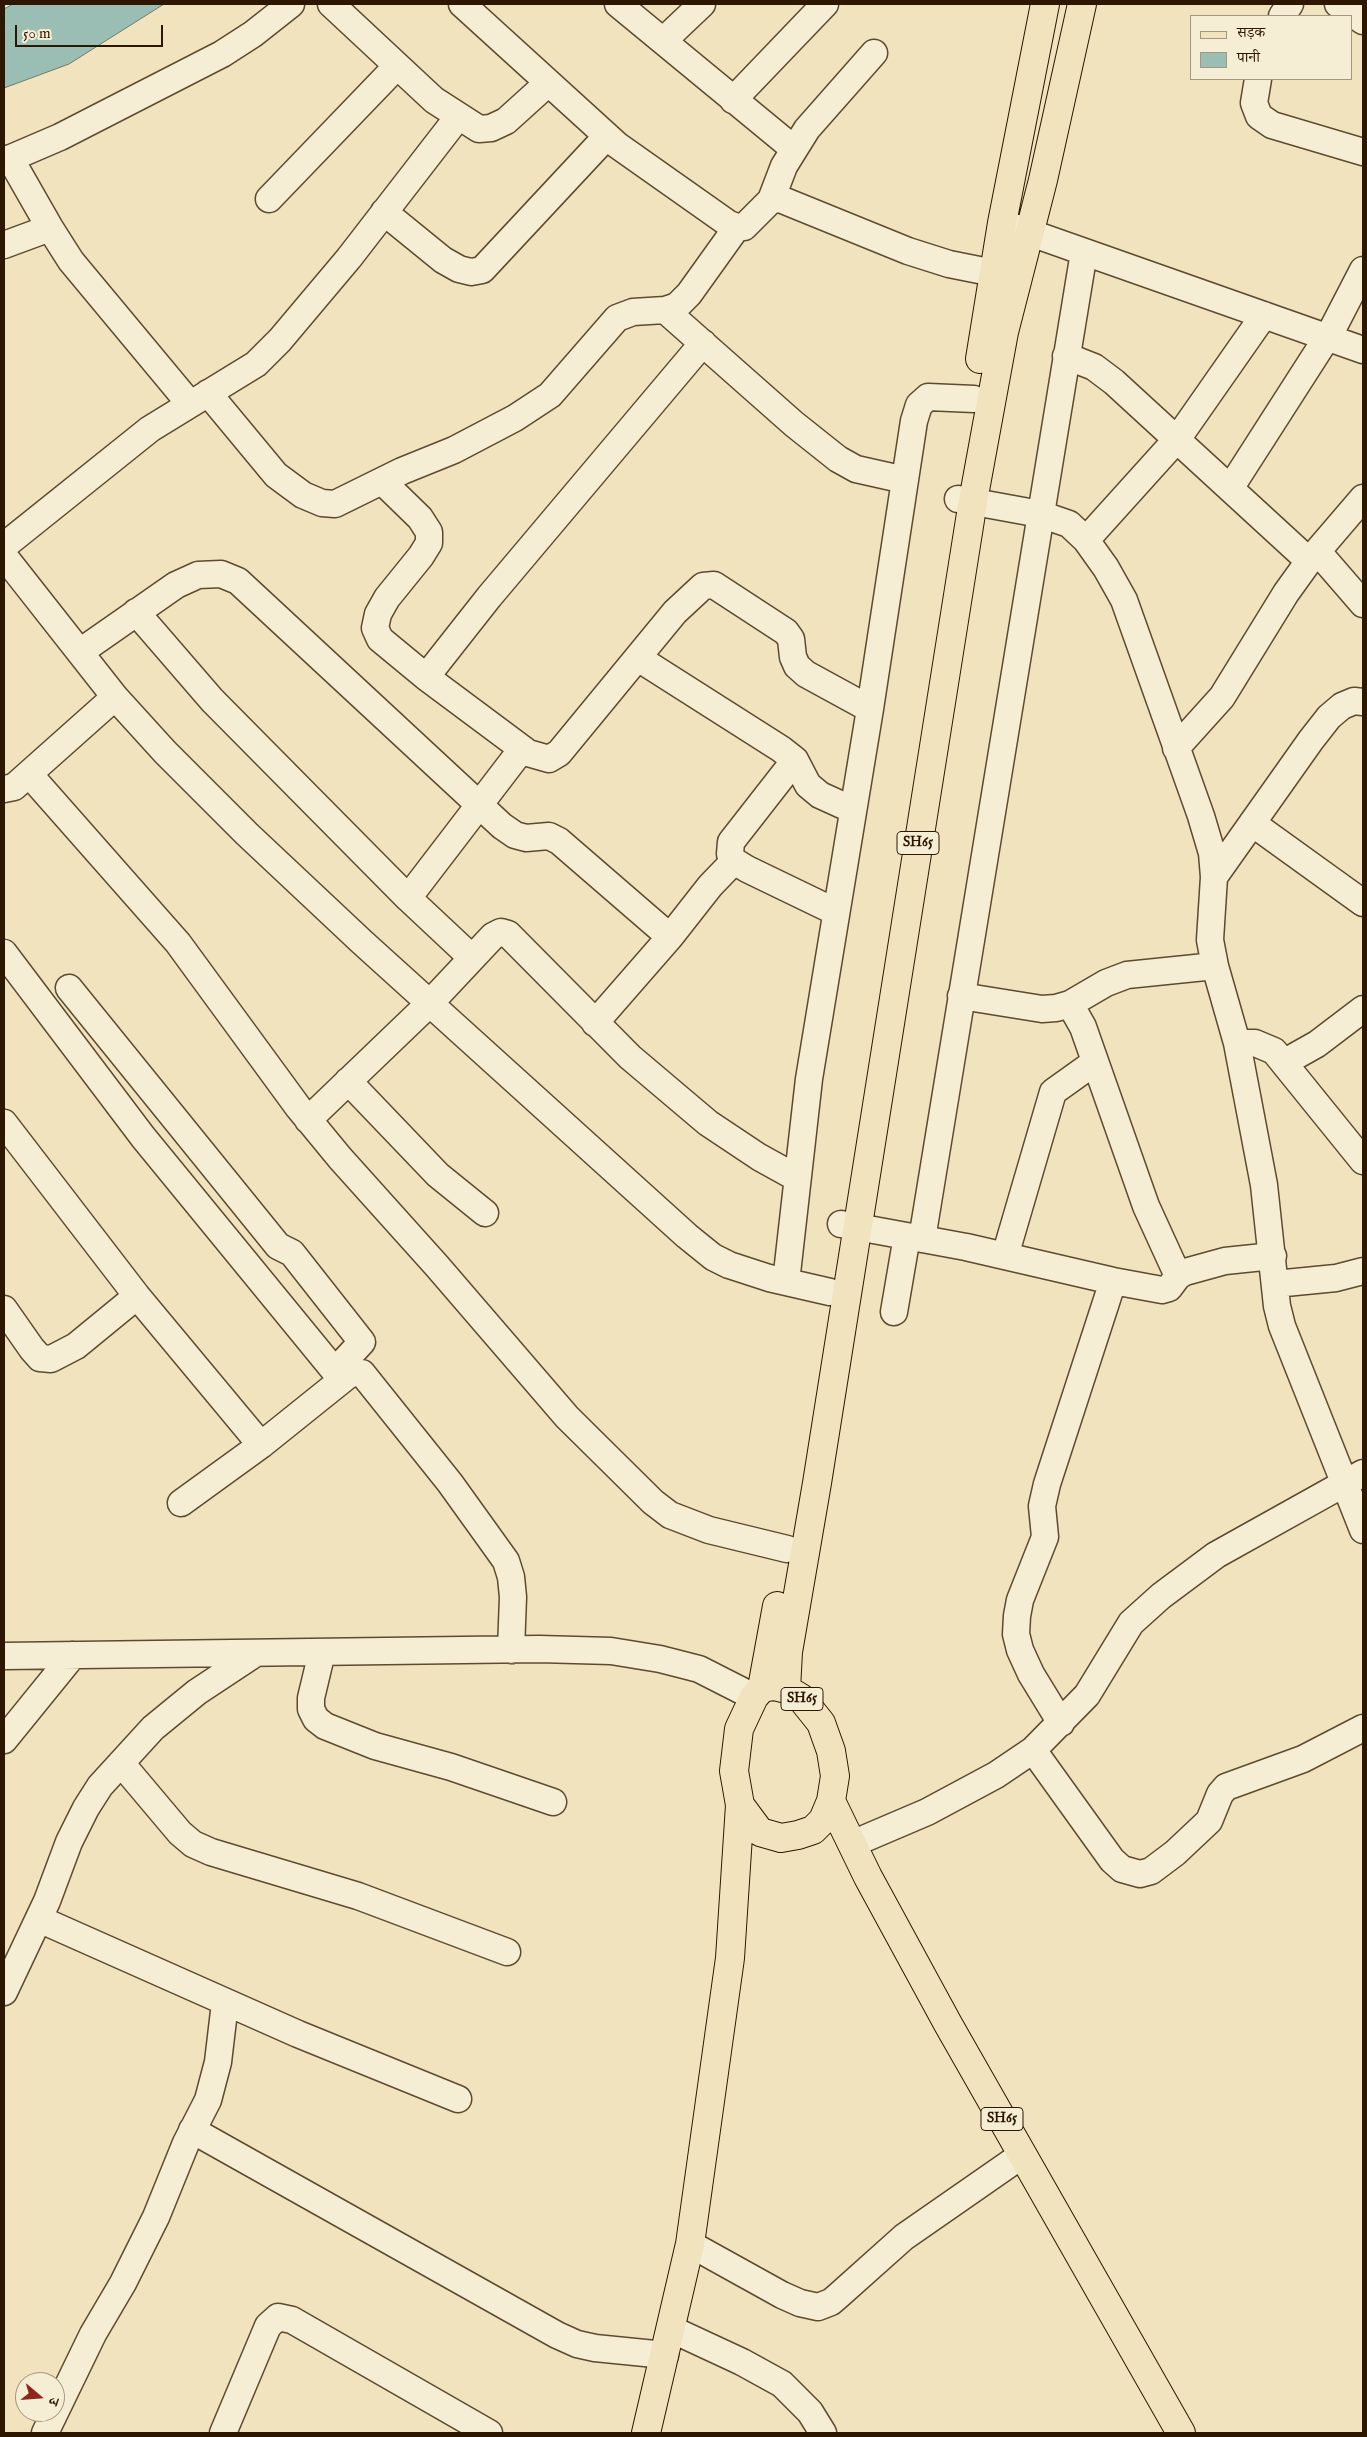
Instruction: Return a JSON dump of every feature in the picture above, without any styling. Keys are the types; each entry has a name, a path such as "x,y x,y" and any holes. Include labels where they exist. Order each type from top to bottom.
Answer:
{"main road":[{"name":"SH65","path":"767,1691 801,1698 821,1723 831,1751 835,1776 831,1801 823,1820 813,1830 781,1838 760,1832 740,1805 734,1771 739,1729 767,1691 788,1652 850,1225 965,500 974,399 1002,223 1045,4"},
{"name":"SH65","path":"965,500 1004,332 1043,180 1082,4"},
{"name":"SH65","path":"767,1691 830,1292 850,1225"},
{"name":"SH65","path":"831,1801 943,2016 1181,2433"},
{"path":"646,2433 690,2244 730,1958 740,1805"}],"street":[{"path":"292,4 253,34 222,54 60,137 7,159 77,268 199,398 276,475 303,494 322,503 335,504 454,450 515,418 550,395 617,318 633,312 665,310 677,306 689,294 737,227 748,223 771,200 784,166 819,113 874,53"},
{"path":"331,4 434,100 479,129 491,128 506,121 548,83"},
{"path":"462,4 606,136 656,175 737,227"},
{"path":"618,4 794,149"},
{"path":"663,41 702,4"},
{"path":"733,100 825,4"},
{"path":"1283,15 1290,4"},
{"path":"1338,4 1363,21"},
{"path":"269,199 397,66"},
{"path":"1258,80 1254,103 1259,116 1272,125 1363,152"},
{"path":"458,117 280,340 249,369 150,429 5,546 80,652 116,697 165,752 247,834 362,942 431,1002 680,1230 713,1257 746,1272 830,1292"},
{"path":"384,212 451,264 470,272 482,270 606,136"},
{"path":"771,200 790,202 908,251 949,264 994,273"},
{"path":"1002,223 1363,350"},
{"path":"4,245 50,228"},
{"path":"894,1312 914,1238 961,996 1084,252"},
{"path":"1231,487 1327,337 1363,270"},
{"path":"665,310 794,424 838,459 856,469 905,480"},
{"path":"1086,540 1178,438 1264,315"},
{"path":"426,677 489,597 703,343"},
{"path":"1066,356 1094,368 1114,382 1231,487 1314,556 1363,604"},
{"path":"786,1282 808,1079 870,709 905,480 919,405 928,398 974,399"},
{"path":"382,482 420,518 429,532 429,543 421,556 387,598 378,614 375,628 380,639 426,677 522,749 540,758 549,759 559,753 675,612 703,586 714,585 722,588 786,632 791,639 792,657 797,666 806,674 870,709"},
{"path":"1176,748 1222,697 1281,602 1314,556 1363,498"},
{"path":"965,500 1040,514 1069,524 1086,540 1106,568 1124,600 1201,816 1212,853 1214,876 1210,940 1215,966 1237,1043 1264,1185 1277,1306 1282,1326 1354,1478 1363,1530"},
{"path":"80,652 176,585 198,574 221,574 238,581 477,805 515,835 526,838 549,836 560,841 670,937"},
{"path":"136,612 212,700 408,898 472,958"},
{"path":"638,658 795,760 808,785 820,795 853,810"},
{"path":"4,789 14,787 116,697"},
{"path":"1214,876 1329,717 1342,706 1354,701 1363,702"},
{"path":"408,898 477,805 522,749"},
{"path":"795,760 731,842 730,854 734,861 836,912"},
{"path":"29,774 178,943 308,1120 568,1417 653,1502 670,1515 687,1523 788,1549"},
{"path":"1252,822 1363,902"},
{"path":"596,1023 670,937 710,886 734,861"},
{"path":"308,1120 431,1002 493,936 501,932 508,934 630,1057 708,1124 759,1157 797,1178"},
{"path":"4,953 143,1137 338,1375"},
{"path":"961,996 1042,1009 1070,1004 1098,988 1127,975 1215,966"},
{"path":"69,988 278,1246 292,1253 362,1342 338,1375 261,1445 181,1503"},
{"path":"1070,1004 1083,1027 1146,1206 1178,1276"},
{"path":"1285,1062 1317,1044 1363,1008"},
{"path":"1237,1043 1254,1043 1266,1046 1285,1062 1363,1161"},
{"path":"1005,1256 1054,1092 1095,1062"},
{"path":"348,1082 438,1175 485,1213"},
{"path":"4,1123 137,1296 261,1445"},
{"path":"850,1225 1162,1290 1169,1288 1178,1276 1225,1261 1273,1256"},
{"path":"1275,1284 1336,1278 1363,1271"},
{"path":"1061,1723 1031,1674 1020,1650 1016,1634 1017,1616 1020,1600 1045,1537 1042,1506 1047,1484 1113,1281"},
{"path":"4,1309 36,1354 40,1358 50,1359 76,1346 137,1296"},
{"path":"338,1375 355,1372 362,1373 367,1377 450,1483 506,1561 512,1577 511,1650"},
{"path":"852,1844 927,1812 996,1776 1033,1750 1088,1695 1131,1623 1162,1596 1216,1555 1354,1478"},
{"path":"4,1656 511,1650 612,1651 660,1659 699,1669 767,1691"},
{"path":"322,1652 311,1698 311,1709 316,1719 325,1726 375,1746 451,1767 553,1802"},
{"path":"4,1992 39,1919 60,1870 69,1842 86,1808 100,1786 160,1722 198,1692 256,1653"},
{"path":"4,1740 73,1655"},
{"path":"1033,1750 1112,1860 1122,1870 1140,1874 1151,1871 1175,1853 1209,1821 1220,1794 1226,1788 1303,1759 1363,1728"},
{"path":"121,1763 180,1832 193,1844 211,1852 358,1896 508,1952"},
{"path":"39,1919 225,2003 458,2100"},
{"path":"45,2433 93,2334 123,2283 156,2217 192,2130 213,2086 225,2003"},
{"path":"192,2130 557,2335 577,2344 595,2348 668,2342 742,2362 782,2384 810,2412 822,2433"},
{"path":"690,2244 782,2295 800,2303 818,2307 831,2302 904,2237 1022,2155"},
{"path":"223,2433 268,2326 278,2318 292,2320 489,2433"}],"water":[{"path":"13,4 164,4 69,64 4,88 4,9"}]}
